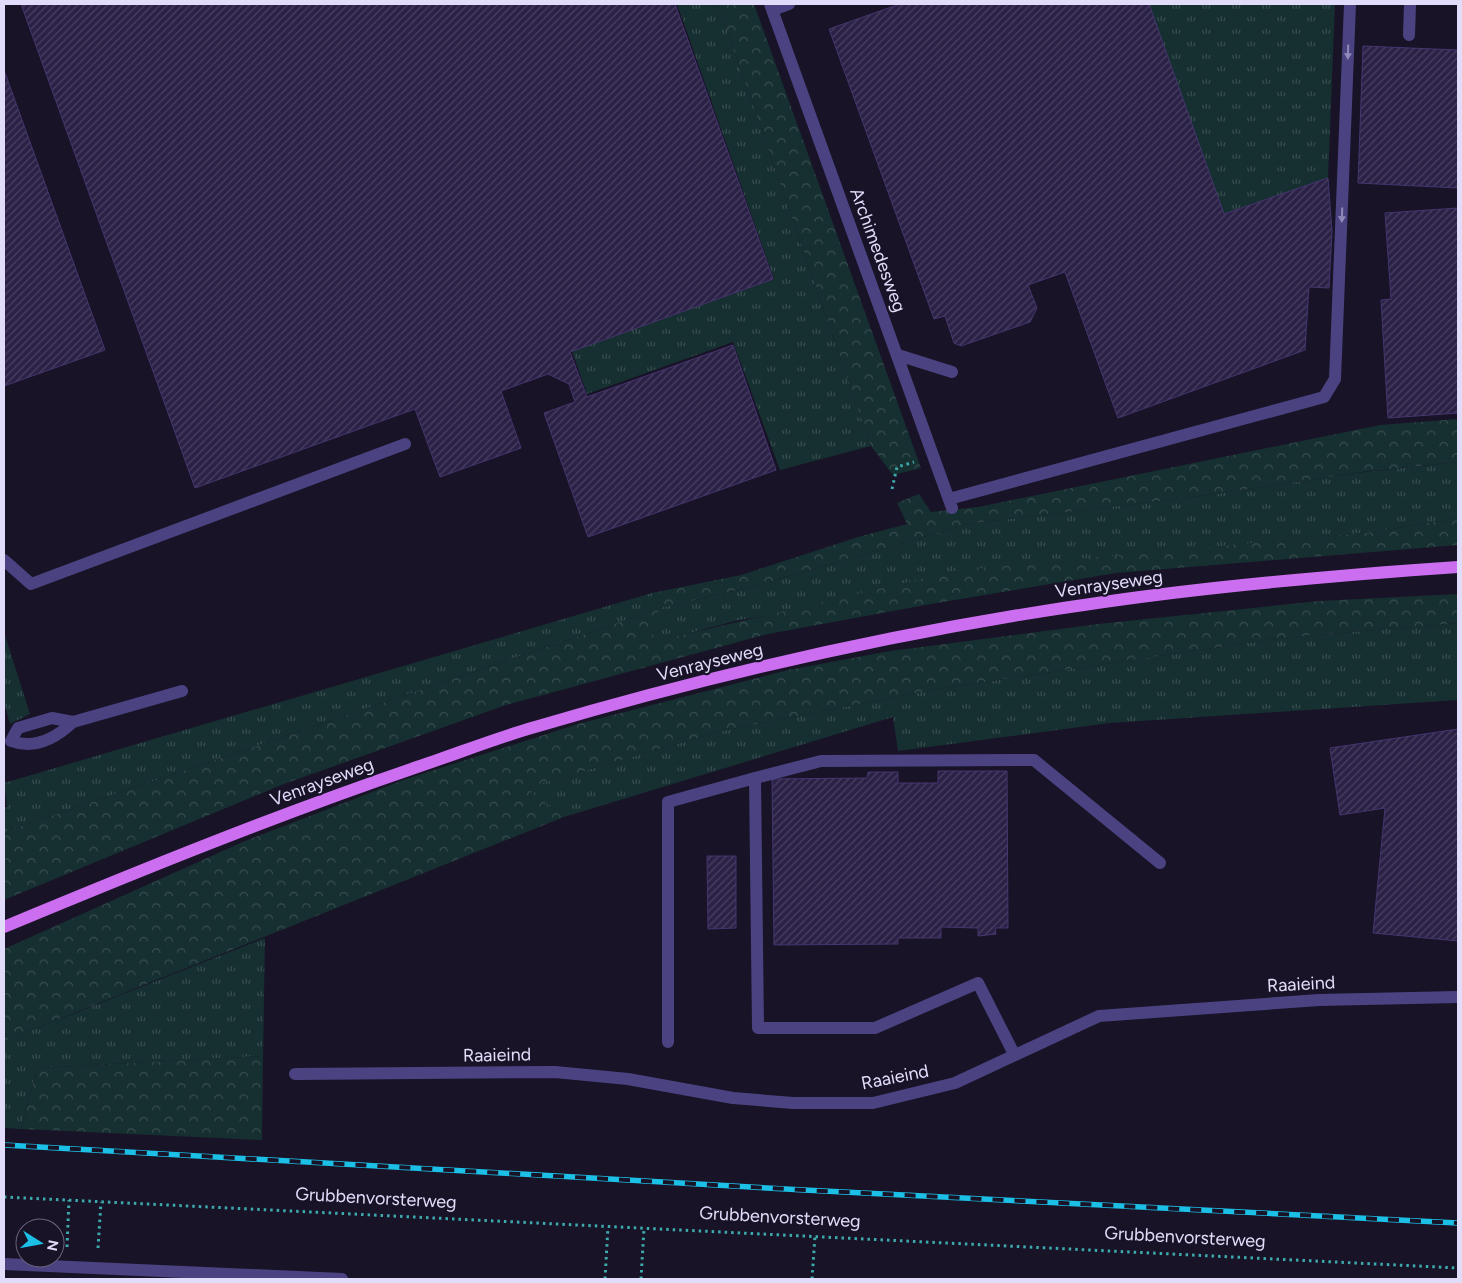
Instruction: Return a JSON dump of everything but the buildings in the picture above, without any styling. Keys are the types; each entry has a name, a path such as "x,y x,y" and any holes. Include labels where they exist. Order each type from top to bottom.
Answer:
{"main road":[{"name":"Venrayseweg","path":"4,927 197,848 336,795 532,728 730,674 861,645 1101,602 1326,576 1458,566"}],"street":[{"path":"772,7 789,4"},
{"name":"Archimedesweg","path":"772,7 950,503 1324,397 1335,379 1350,4"},
{"path":"1409,36 1410,4"},
{"path":"898,355 952,372"},
{"path":"4,560 32,584 405,444"},
{"path":"73,722 57,737 23,746 7,742 18,728 52,718 73,722 182,691"},
{"path":"668,1042 668,802 821,761 1034,760 1160,863"},
{"path":"755,778 758,1028 875,1028 978,984 1014,1054"},
{"name":"Raaieind","path":"295,1074 555,1072 628,1079 733,1098 793,1103 873,1103 955,1082 1099,1016 1319,1000 1458,997"},
{"path":"4,1264 66,1267 80,1274 97,1269 342,1279"}],"path":[{"path":"892,489 897,467 911,463"},
{"name":"Grubbenvorsterweg","path":"4,1197 1458,1268"},
{"path":"66,1267 69,1200"},
{"path":"97,1269 100,1202"},
{"path":"605,1279 608,1227"},
{"path":"641,1279 644,1228"},
{"path":"812,1279 815,1236"}],"green space":[{"path":"677,4 718,4 871,446 780,470 733,342 587,394 572,351 774,279"},
{"path":"718,4 754,4 921,468 893,475 871,446"},
{"path":"1149,4 1335,4 1328,178 1224,214"},
{"path":"1458,419 1458,462 1362,472 1209,495 968,524 748,588 659,608 652,642 959,570 1374,532 1458,518 1458,545 1116,573 768,634 506,705 284,784 4,900 4,832 658,609 652,593 741,575 858,537 907,524 897,503 919,494 931,512 978,507 1380,425"},
{"path":"1458,462 1458,518 1374,532 1195,549 739,620 652,643 658,609 4,832 4,808 7,807 4,783 652,593 659,608 748,588 968,524 1209,495 1356,473"},
{"path":"1458,594 1458,623 1280,638 937,689 721,731 526,788 564,817 4,1041 4,949 245,841 406,779 578,724 788,670 890,651 1098,624 1319,601"},
{"path":"1458,623 1458,700 1110,723 898,751 893,717 564,817 525,788 721,731 937,689 1280,638"},
{"path":"4,632 30,714 10,724 4,702"},
{"path":"265,938 263,1056 37,1068 21,1129 4,1128 4,1041"},
{"path":"263,1056 262,1140 21,1129 37,1068"}],"railway":[{"path":"4,1145 804,1190 1458,1223"}]}
